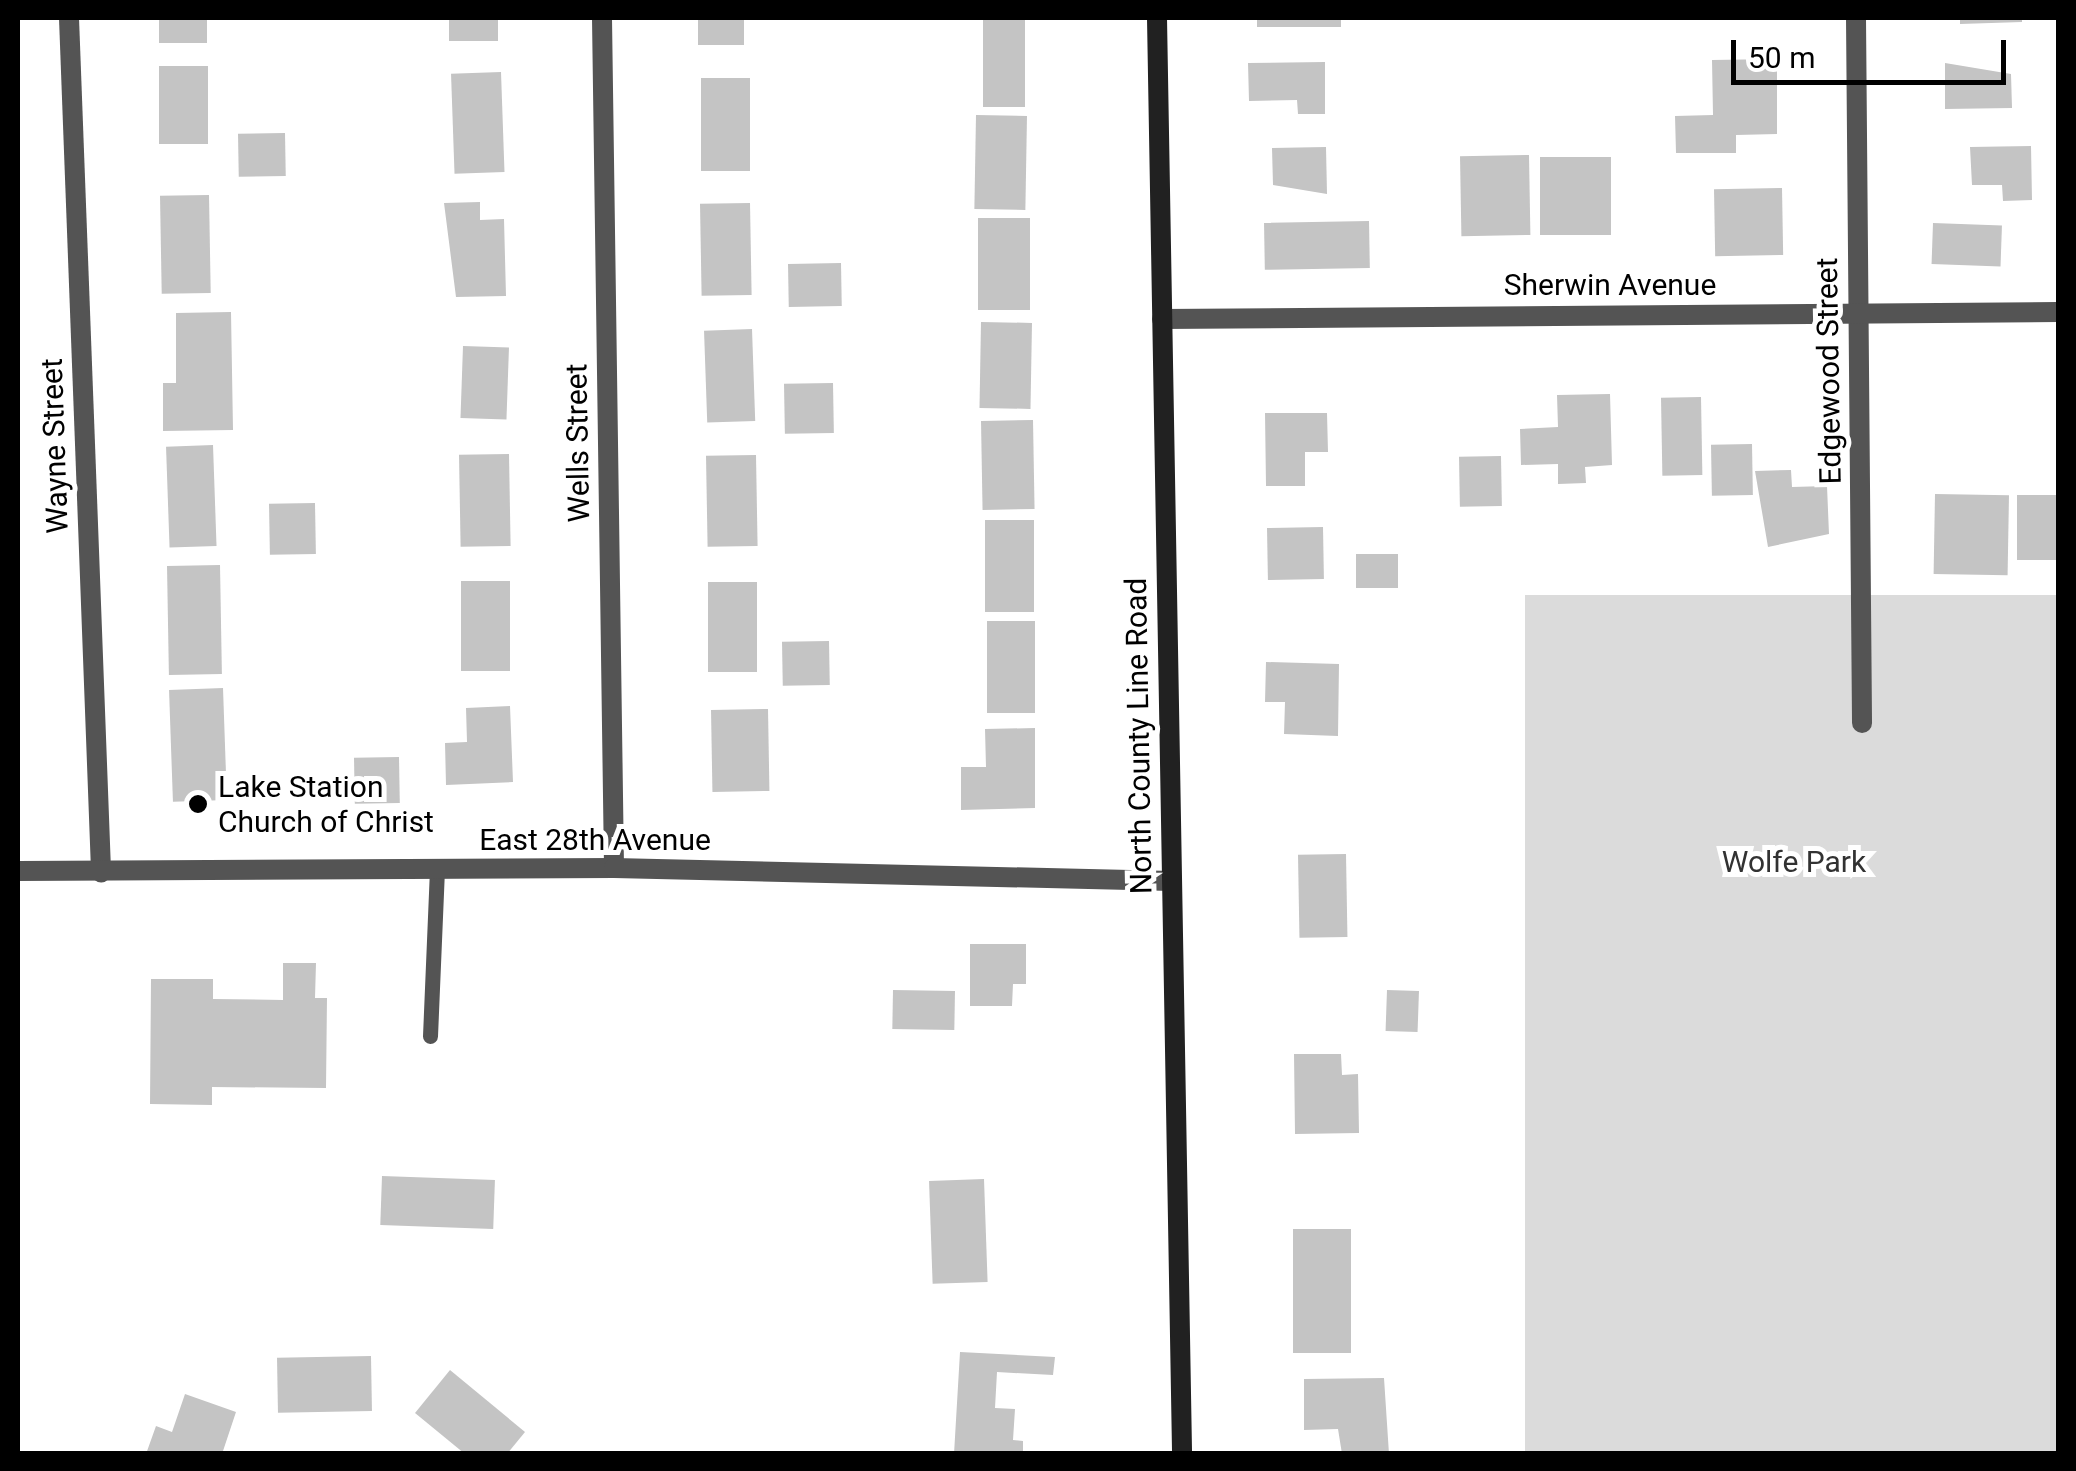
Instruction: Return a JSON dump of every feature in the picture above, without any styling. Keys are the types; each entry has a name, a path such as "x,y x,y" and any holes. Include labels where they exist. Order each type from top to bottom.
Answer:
{"main road":[{"name":"North County Line Road","path":"1157,18 1182,1454"}],"street":[{"name":"Wayne Street","path":"69,18 101,872"},
{"name":"Wells Street","path":"602,18 614,868"},
{"name":"Edgewood Street","path":"1856,18 1862,723"},
{"name":"Sherwin Avenue","path":"1162,319 2058,312"},
{"name":"East 28th Avenue","path":"18,872 614,868 1172,881"}],"lane":[{"path":"430,1036 437,870"}],"green space":[{"name":"Wolfe Park","path":"1525,595 2058,595 2058,1453 1525,1453"}],"building":[{"path":"159,18 207,18 207,43 159,43"},
{"path":"449,18 498,18 498,41 449,41"},
{"path":"698,18 744,18 744,45 698,45"},
{"path":"983,18 1025,18 1025,107 983,107"},
{"path":"1257,18 1341,18 1341,27 1257,27"},
{"path":"1960,18 2022,18 2022,22 1960,24"},
{"path":"1777,59 1777,134 1736,135 1736,153 1676,153 1675,116 1713,115 1712,60"},
{"path":"1325,62 1325,114 1298,114 1297,100 1249,101 1248,63"},
{"path":"1945,63 2011,74 2012,108 1945,109"},
{"path":"159,66 208,66 208,144 159,144"},
{"path":"501,72 504,172 455,174 451,74"},
{"path":"701,78 750,78 750,171 701,171"},
{"path":"976,115 1027,116 1025,210 974,209"},
{"path":"285,133 286,176 239,177 238,134"},
{"path":"2031,146 2032,200 2003,201 2002,185 1972,185 1970,147"},
{"path":"1326,147 1327,194 1273,185 1272,148"},
{"path":"1529,155 1530,235 1461,236 1460,156"},
{"path":"1540,157 1611,157 1611,235 1540,235"},
{"path":"1782,188 1783,255 1715,256 1714,189"},
{"path":"209,195 211,293 162,294 160,196"},
{"path":"480,202 480,220 504,219 506,296 456,297 444,203"},
{"path":"750,203 752,295 702,296 700,204"},
{"path":"978,218 1030,218 1030,310 978,310"},
{"path":"1369,221 1370,268 1265,270 1264,223"},
{"path":"1933,223 2002,225 2001,266 1932,264"},
{"path":"841,263 842,306 789,307 788,264"},
{"path":"231,312 233,430 163,431 163,383 176,383 176,313"},
{"path":"981,322 1032,323 1030,409 979,408"},
{"path":"752,329 755,421 707,423 704,331"},
{"path":"463,346 509,348 506,420 460,418"},
{"path":"833,383 834,433 785,434 784,384"},
{"path":"1610,394 1612,465 1585,467 1586,483 1558,484 1558,464 1521,465 1520,429 1558,427 1557,395"},
{"path":"1701,397 1702,475 1662,476 1661,398"},
{"path":"1265,413 1327,413 1328,452 1305,452 1305,486 1266,486"},
{"path":"1033,420 1035,509 983,510 981,421"},
{"path":"1752,444 1753,495 1712,496 1711,445"},
{"path":"213,445 217,546 170,548 166,447"},
{"path":"509,454 511,546 461,547 459,455"},
{"path":"756,455 758,546 708,547 706,456"},
{"path":"1501,456 1502,506 1460,507 1459,457"},
{"path":"1791,470 1792,487 1827,486 1829,534 1768,547 1755,471"},
{"path":"1935,494 2009,495 2008,575 1934,574"},
{"path":"2017,495 2058,495 2058,560 2017,560"},
{"path":"315,503 316,554 270,555 269,504"},
{"path":"985,520 1034,520 1034,612 985,612"},
{"path":"1323,527 1324,579 1268,580 1267,528"},
{"path":"1356,554 1398,554 1398,588 1356,588"},
{"path":"220,565 222,674 169,675 167,566"},
{"path":"461,581 510,581 510,671 461,671"},
{"path":"708,582 757,582 757,672 708,672"},
{"path":"987,621 1035,621 1035,713 987,713"},
{"path":"829,641 830,685 783,686 782,642"},
{"path":"1266,662 1339,664 1338,736 1284,734 1285,702 1265,702"},
{"path":"223,688 227,800 173,802 169,690"},
{"path":"510,706 513,782 446,785 445,743 467,742 466,708"},
{"path":"768,709 769,791 712,792 711,710"},
{"path":"1035,728 1035,808 961,810 961,767 986,767 985,729"},
{"path":"399,757 400,803 355,804 354,758"},
{"path":"1346,854 1347,937 1299,938 1298,855"},
{"path":"970,944 1026,944 1026,984 1013,984 1012,1006 970,1006"},
{"path":"283,963 316,963 315,998 327,998 326,1088 212,1087 212,1105 150,1104 151,979 213,979 213,999 283,1000"},
{"path":"893,990 955,991 954,1030 892,1029"},
{"path":"1387,990 1419,991 1418,1032 1386,1031"},
{"path":"1294,1054 1341,1054 1342,1075 1358,1074 1359,1133 1295,1134"},
{"path":"382,1176 495,1180 493,1229 380,1225"},
{"path":"984,1179 988,1282 933,1284 929,1181"},
{"path":"1293,1229 1351,1229 1351,1353 1293,1353"},
{"path":"960,1352 1055,1357 1053,1375 997,1372 995,1408 1015,1409 1013,1440 1023,1441 1023,1454 954,1454"},
{"path":"371,1356 372,1411 278,1413 277,1358"},
{"path":"450,1370 525,1432 507,1454 465,1454 415,1413"},
{"path":"1384,1378 1389,1454 1342,1454 1338,1429 1304,1430 1304,1379"},
{"path":"185,1394 236,1412 222,1454 146,1454 156,1426 172,1432"}],"place":[{"name":"Lake Station Church of Christ","path":"198,804"}]}
